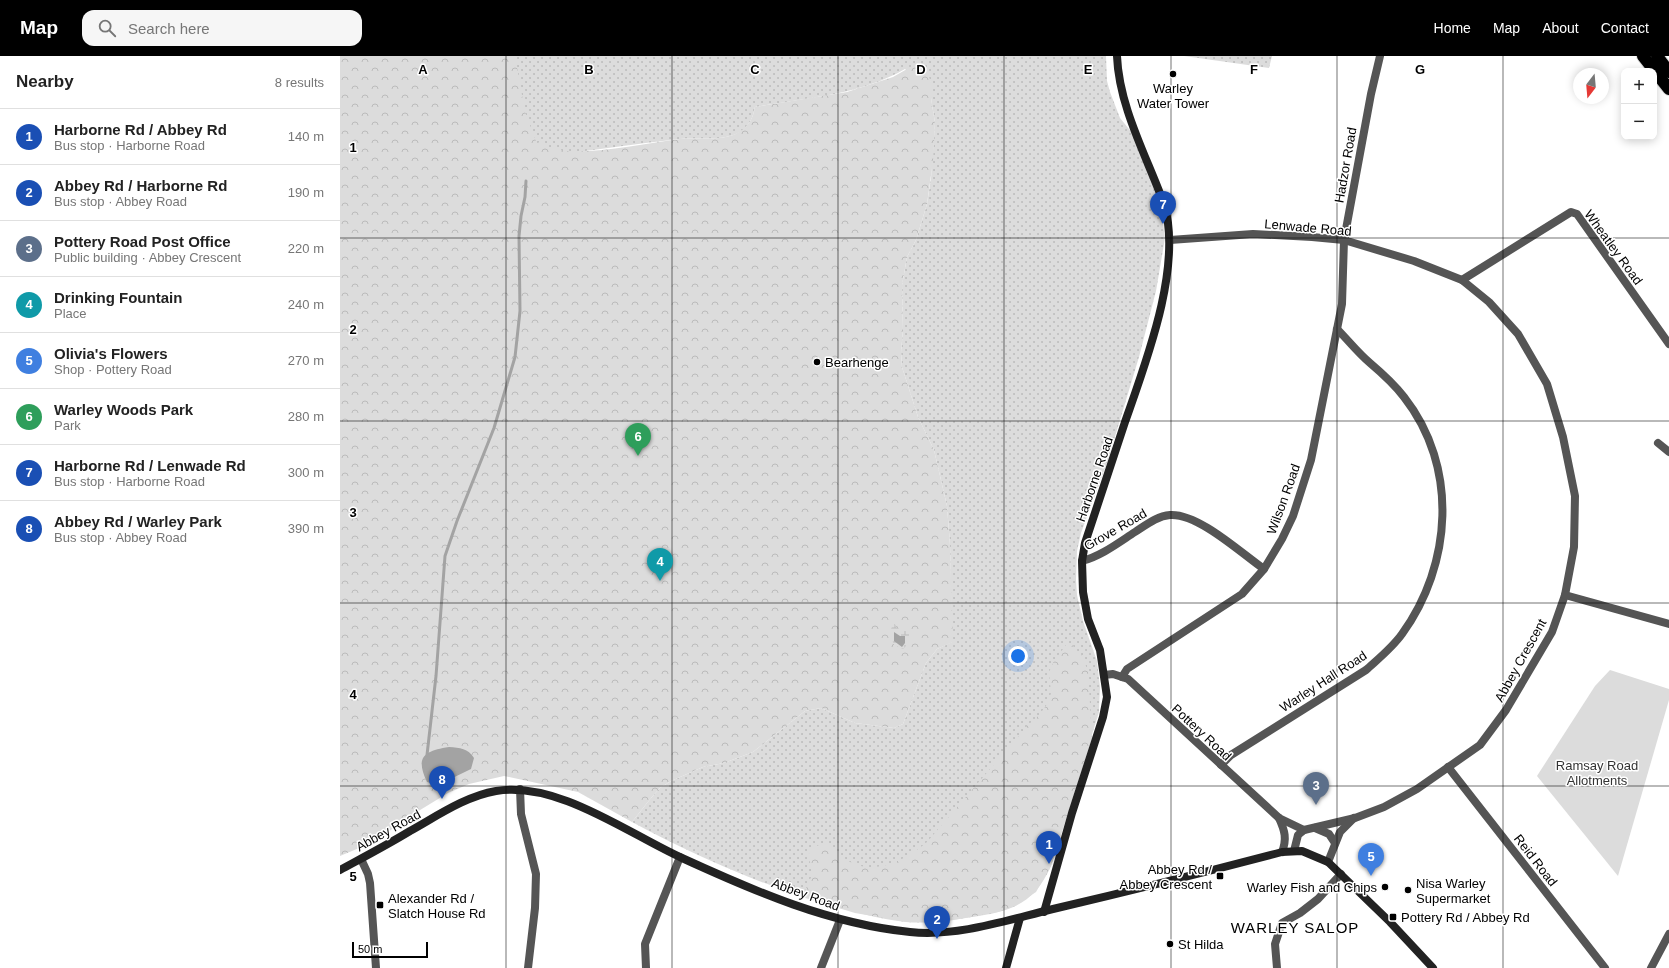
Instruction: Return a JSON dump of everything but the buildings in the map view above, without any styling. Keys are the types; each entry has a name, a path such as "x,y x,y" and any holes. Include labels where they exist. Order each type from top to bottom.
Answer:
{"highway":[{"path":"1643,56 1669,89"},
{"path":"1657,56 1669,72"}],"street":[{"name":"Harborne Road","path":"1044,912 1072,813 1103,717 1107,697 1100,650 1088,619 1082,592 1082,561 1085,543 1138,383 1156,323 1165,282 1170,240 1169,221 1164,204 1125,105 1118,75 1117,56"},
{"name":"Hadzor Road","path":"1342,304 1344,240 1354,176 1380,56"},
{"name":"Wheatley Road","path":"1462,280 1570,212 1577,214 1669,344"},
{"name":"Lenwade Road","path":"1170,240 1253,234 1344,240 1414,261 1462,280"},
{"name":"Abbey Crescent","path":"1304,830 1355,818 1384,807 1417,789 1480,745 1506,710 1552,632 1565,595 1574,547 1575,496 1563,436 1547,384 1518,334 1489,302 1462,280"},
{"name":"Wilson Road","path":"1122,677 1127,669 1242,594 1264,569 1282,539 1301,492 1310,460 1342,304"},
{"name":"Warley Hall Road","path":"1221,766 1231,755 1366,670 1385,653 1402,634 1422,602 1432,578 1439,553 1443,525 1442,498 1439,468 1430,442 1405,398 1337,328"},
{"path":"1658,443 1669,452"},
{"name":"Grove Road","path":"1082,561 1094,558 1155,520 1170,515 1179,515 1201,523 1264,569"},
{"path":"1565,595 1669,624"},
{"name":"Pottery Road","path":"1104,675 1113,674 1128,679 1279,818 1304,830"},
{"name":"Reid Road","path":"1448,767 1605,968"},
{"path":"520,789 521,814 536,874 535,908 528,968"},
{"name":"Abbey Road","path":"340,870 470,799 494,791 520,789 569,800 680,857 734,881 840,920 874,928 941,933 1020,918 1282,852 1294,851"},
{"name":"Pottery Road","path":"1279,818 1285,831 1286,842 1282,852"},
{"name":"Abbey Crescent","path":"1328,862 1332,857 1335,843 1340,832 1355,818"},
{"path":"1315,828 1329,834 1335,843"},
{"path":"1304,830 1298,836 1294,851 1310,854 1328,862 1417,950 1433,968"},
{"path":"646,968 645,944 680,857"},
{"path":"361,859 368,874 370,883 376,968"},
{"path":"1277,968 1275,944 1282,923 1300,913 1318,899 1341,874"},
{"path":"1006,968 1020,918"},
{"path":"821,968 840,920"},
{"path":"1650,968 1669,934"}],"green space":[{"path":"340,56 515,56 525,112 536,141 550,148 565,151 594,151 680,139 726,137 739,132 748,124 752,118 755,107 847,92 893,77 914,65 926,70 931,82 931,98 935,123 933,161 927,204 916,240 907,257 902,285 903,330 901,352 902,367 918,417 934,450 947,506 950,545 953,642 937,649 926,663 903,724 894,728 855,723 821,708 805,711 753,752 724,763 703,767 671,781 660,788 632,822 578,792 504,776 469,784 448,793 407,818 376,841 340,856"},
{"path":"425,56 1106,56 1107,81 1110,92 1120,118 1133,134 1156,191 1161,207 1165,238 1156,291 1139,357 1107,463 1081,533 1077,551 1077,595 1083,621 1097,661 1100,687 1099,712 1051,866 1037,889 1020,904 986,915 940,921 906,922 887,919 833,906 756,880 681,847 632,822 660,788 671,781 703,767 724,763 753,752 805,711 821,708 855,723 894,728 903,724 926,663 937,649 952,642 950,545 947,506 934,450 918,417 902,367 901,352 903,330 902,285 907,257 916,240 927,204 931,178 935,123 931,98 931,82 905,69 870,85 851,90 813,98 755,107 752,118 746,127 740,132 726,137 680,139 544,156"},
{"path":"1184,56 1272,56 1269,68"},
{"path":"894,622 896,627 900,630 908,630 910,633 907,645 903,649 894,645 891,636 892,624"},
{"path":"1066,645 1072,645 1082,656 1088,671 1092,738 1051,866 1036,892 1015,906 998,912 948,921 927,922 907,922 855,913 802,897 813,873 808,855 813,848 823,843 834,849 850,862 860,866 871,867 891,864 910,854 927,842 1048,703 1051,693 1049,672 1054,661"},
{"name":"Ramsay Road Allotments","path":"1610,670 1669,689 1669,700 1618,876 1537,776 1595,686"}],"shaded area":[{"path":"894,632 900,636 905,636 905,643 902,647 894,641"},
{"path":"449,747 463,749 472,755 474,758 471,769 438,785 427,782 422,767 424,757 433,751"}],"waterway":[{"path":"427,755 436,676 445,556 457,521 494,428 515,357 520,311 519,236 526,181"}],"place":[{"name":"Warley Water Tower","path":"1173,74"},
{"name":"Harborne Rd / Lenwade Rd","path":"1163,224"},
{"name":"Bearhenge","path":"817,362"},
{"name":"Warley Woods Park","path":"638,456"},
{"name":"Drinking Fountain","path":"660,581"},
{"name":"Abbey Rd / Warley Park","path":"442,799"},
{"name":"Pottery Road Post Office","path":"1316,805"},
{"name":"Harborne Rd / Abbey Rd","path":"1049,864"},
{"name":"Abbey Rd / Abbey Crescent","path":"1220,876"},
{"name":"Olivia's Flowers","path":"1371,876"},
{"name":"Warley Fish and Chips","path":"1385,887"},
{"name":"Nisa Warley Supermarket","path":"1408,890"},
{"name":"Alexander Rd / Slatch House Rd","path":"380,905"},
{"name":"Pottery Rd / Abbey Rd","path":"1393,917"},
{"name":"Abbey Rd / Harborne Rd","path":"937,939"},
{"name":"St Hilda","path":"1170,944"}],"district":[{"name":"WARLEY SALOP","path":"1295,928"}]}
